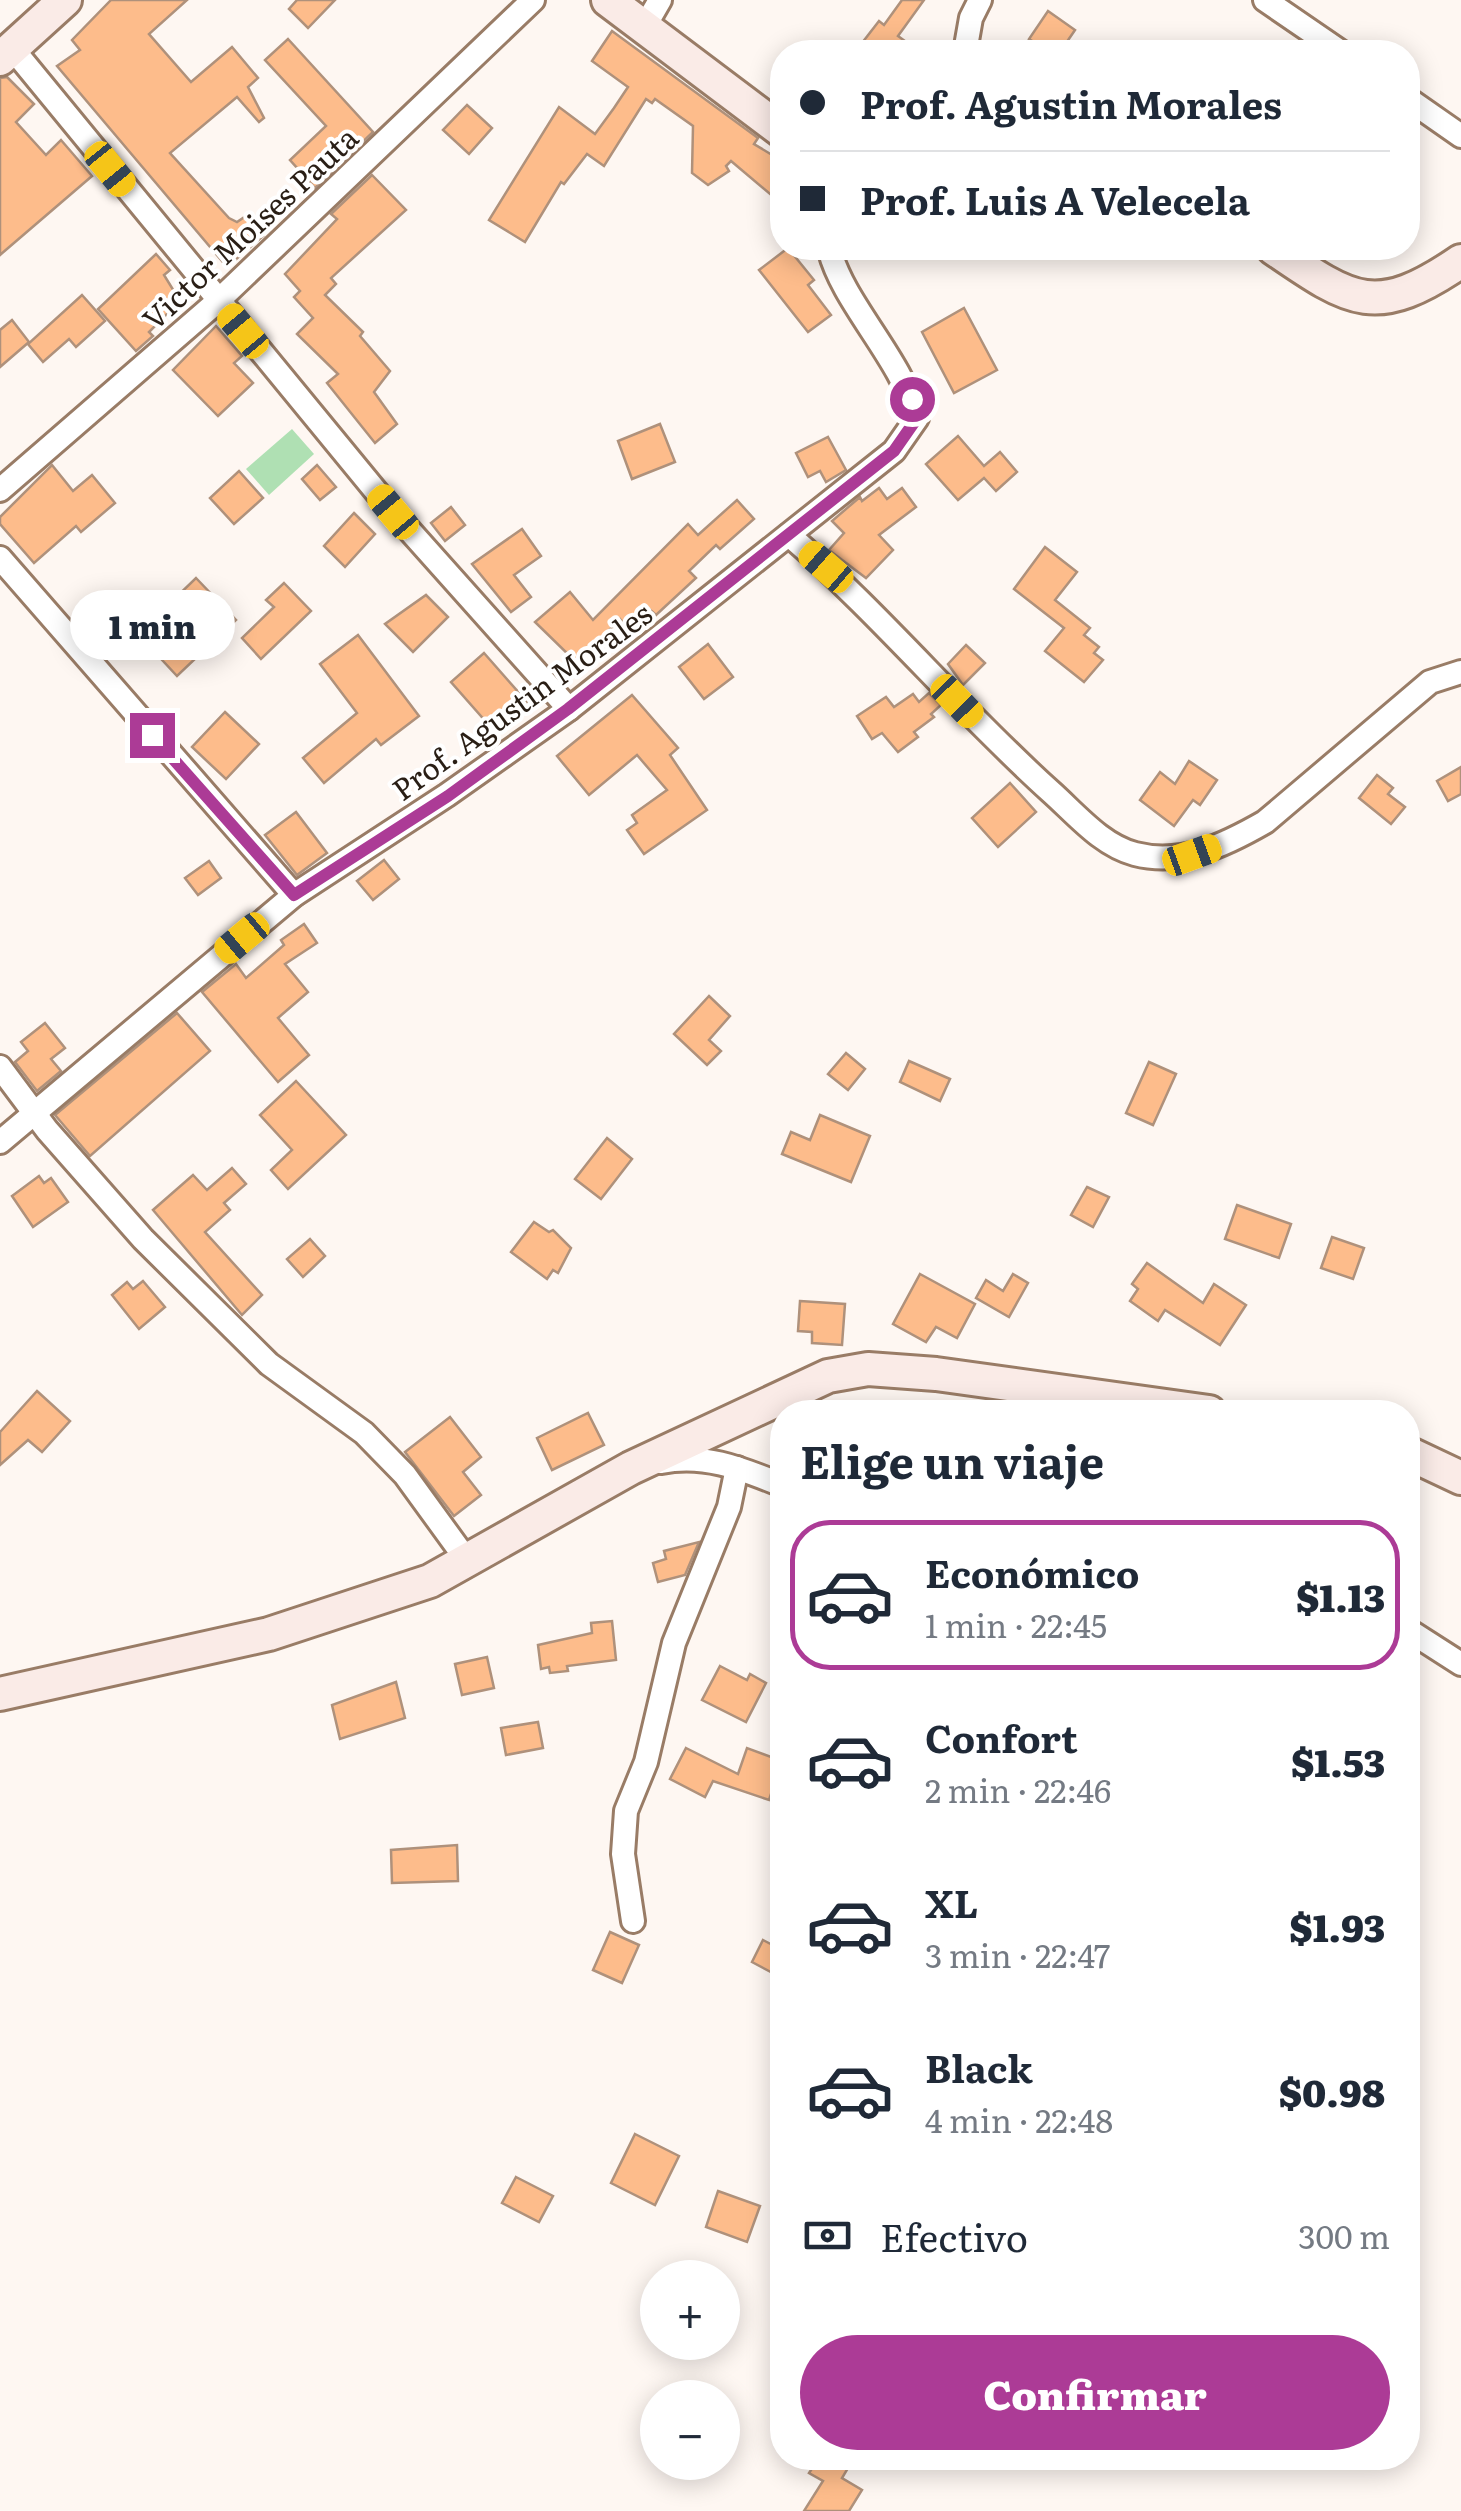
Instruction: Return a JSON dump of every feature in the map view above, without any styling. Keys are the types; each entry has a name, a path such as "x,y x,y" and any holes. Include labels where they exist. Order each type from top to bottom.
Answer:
{"street":[{"path":"64,0 6,53 393,512 568,709"},
{"name":"Victor Moises Pauta","path":"0,490 218,301 533,0"},
{"path":"608,0 652,13 770,120"},
{"path":"967,40 971,18 980,0"},
{"path":"1265,0 1323,40"},
{"path":"1420,107 1461,136"},
{"name":"Prof. Agustin Morales","path":"0,1142 294,895 448,796 568,709 894,451 917,418 912,399 864,312 834,270 832,260"},
{"path":"1292,260 1341,291 1366,298 1392,299 1411,293 1461,261"},
{"path":"789,535 1010,755 1106,841 1136,854 1164,858 1192,855 1236,839 1265,822 1430,682 1461,672"},
{"path":"0,558 294,895"},
{"path":"0,1067 36,1110 47,1130 142,1239 255,1351 364,1433 405,1475 466,1559"},
{"path":"0,1694 269,1634 430,1581 631,1468 794,1388 828,1376 868,1369 1006,1382 1128,1400"},
{"path":"631,1468 683,1458 737,1468 770,1480"},
{"path":"1420,1459 1461,1478"},
{"path":"632,1921 623,1854 626,1810 646,1762 674,1643 729,1506 737,1468"},
{"path":"1420,1638 1461,1664"}],"green space":[{"path":"292,429 314,454 269,495 246,469"}],"building":[{"path":"111,0 187,0 149,34 191,82 232,47 258,78 248,87 264,118 259,122 237,97 170,153 229,218 237,222 246,216 263,236 227,267 57,66 80,50 72,40"},
{"path":"297,0 335,0 308,28 289,9"},
{"path":"902,0 924,0 898,36 904,40 864,40 879,21 884,25"},
{"path":"1048,11 1075,30 1068,40 1029,39"},
{"path":"612,31 758,138 754,144 770,154 770,194 731,161 726,166 729,171 708,185 692,173 693,126 655,99 652,103 646,99 604,166 587,154 564,184 561,182 525,242 489,220 559,107 595,134 628,87 592,61"},
{"path":"288,39 373,132 315,188 290,160 326,126 265,60"},
{"path":"7,77 34,104 16,122 46,155 61,140 92,176 0,255 0,78"},
{"path":"467,105 492,128 469,154 443,130"},
{"path":"372,175 406,210 331,278 336,284 325,295 363,332 360,336 390,371 374,392 397,424 375,443 327,383 338,374 297,334 313,318 294,297 300,291 285,274 337,219 331,214"},
{"path":"156,254 170,270 164,275 177,296 165,307 169,312 149,332 153,336 136,351 98,309"},
{"path":"772,260 798,260 814,280 808,285 831,315 808,332 759,270"},
{"path":"82,295 105,321 76,347 69,339 43,362 28,344"},
{"path":"964,308 997,370 954,393 922,332"},
{"path":"12,320 29,342 0,367 0,330"},
{"path":"216,326 242,356 234,363 253,383 218,416 173,370"},
{"path":"660,424 675,462 632,479 618,441"},
{"path":"958,436 984,466 1000,452 1017,472 996,491 984,478 958,500 926,464"},
{"path":"828,437 846,470 826,482 820,471 808,477 796,453"},
{"path":"52,465 73,491 92,475 115,503 81,532 76,526 34,563 0,524 0,517"},
{"path":"317,465 336,487 320,500 302,479"},
{"path":"239,471 263,498 234,524 210,498"},
{"path":"879,488 887,499 902,488 916,507 879,535 893,550 866,578 829,550 844,533 832,521 860,497 862,501"},
{"path":"737,500 754,519 720,549 716,545 689,571 696,578 656,615 648,608 628,628 620,619 577,663 535,622 570,592 593,620 688,524 698,535"},
{"path":"451,507 465,525 445,541 431,523"},
{"path":"354,513 375,534 345,567 324,546"},
{"path":"522,529 541,556 514,575 531,597 511,612 472,564"},
{"path":"1045,547 1077,572 1055,600 1090,628 1084,635 1099,647 1094,653 1103,660 1084,682 1045,651 1064,628 1014,589"},
{"path":"196,578 236,620 177,676 138,634"},
{"path":"284,583 311,611 261,659 242,638 274,607 266,600"},
{"path":"426,595 448,617 413,652 385,624"},
{"path":"358,635 419,716 381,745 376,739 324,783 303,758 357,713 320,664"},
{"path":"708,644 733,677 704,699 679,667"},
{"path":"966,645 985,663 963,685 948,664"},
{"path":"484,653 528,703 495,732 451,682"},
{"path":"929,693 941,705 931,714 934,717 914,732 918,737 898,752 882,733 872,739 857,716 886,697 894,707 913,694 919,702"},
{"path":"632,695 678,748 670,755 707,810 644,854 627,830 637,823 632,815 667,790 637,755 589,795 557,756"},
{"path":"225,712 259,744 226,779 192,747"},
{"path":"1189,761 1217,780 1200,805 1193,800 1174,826 1140,800 1160,772 1175,784"},
{"path":"1461,767 1461,794 1448,801 1437,781"},
{"path":"1377,775 1393,788 1388,794 1405,807 1391,824 1359,798"},
{"path":"1010,783 1036,812 998,847 972,818"},
{"path":"296,812 327,853 297,875 265,835"},
{"path":"384,860 399,879 373,900 357,881"},
{"path":"209,861 221,878 198,895 185,878"},
{"path":"304,924 317,943 285,964 308,992 278,1018 309,1055 278,1082 202,992 236,964 246,978 284,945 281,940"},
{"path":"709,996 730,1016 709,1040 721,1051 707,1065 674,1034"},
{"path":"177,1013 210,1051 90,1156 55,1115"},
{"path":"45,1023 65,1048 51,1059 61,1071 37,1091 15,1062 28,1051 21,1042"},
{"path":"846,1053 865,1069 848,1090 828,1074"},
{"path":"909,1061 950,1079 940,1101 900,1082"},
{"path":"1149,1062 1176,1074 1153,1125 1126,1113"},
{"path":"296,1081 346,1135 288,1189 271,1170 292,1150 260,1115"},
{"path":"820,1115 870,1136 851,1182 782,1154 791,1132 810,1140"},
{"path":"607,1138 632,1159 601,1199 575,1179"},
{"path":"232,1168 246,1184 224,1203 230,1210 205,1232 262,1295 242,1315 153,1210 193,1175 207,1190"},
{"path":"39,1176 44,1183 51,1178 68,1202 33,1227 12,1196"},
{"path":"1087,1187 1109,1197 1093,1227 1071,1215"},
{"path":"1237,1205 1291,1224 1279,1258 1225,1239"},
{"path":"534,1222 549,1232 553,1230 571,1248 558,1273 553,1270 547,1279 511,1252"},
{"path":"1332,1237 1364,1248 1353,1279 1321,1268"},
{"path":"310,1239 325,1256 303,1277 287,1259"},
{"path":"1147,1263 1203,1303 1214,1284 1246,1305 1220,1345 1165,1310 1158,1321 1130,1301 1138,1289 1132,1284"},
{"path":"920,1274 975,1304 957,1338 936,1327 926,1342 893,1324"},
{"path":"1013,1274 1028,1283 1009,1317 976,1298 986,1280 1003,1291"},
{"path":"143,1281 165,1307 139,1329 112,1295 127,1282 133,1289"},
{"path":"800,1301 845,1304 842,1345 812,1343 812,1332 798,1331"},
{"path":"37,1391 70,1421 42,1452 28,1440 0,1465 0,1432"},
{"path":"588,1413 604,1445 552,1470 537,1438"},
{"path":"450,1417 481,1457 463,1472 481,1495 454,1516 405,1452"},
{"path":"699,1542 685,1575 658,1582 653,1563 666,1559 664,1551"},
{"path":"612,1621 616,1660 567,1666 568,1671 550,1673 549,1667 541,1669 538,1645 592,1633 591,1623"},
{"path":"487,1657 494,1688 462,1695 455,1664"},
{"path":"720,1666 747,1680 750,1674 766,1683 746,1722 702,1700"},
{"path":"396,1682 405,1718 340,1739 332,1705"},
{"path":"538,1722 543,1748 506,1755 501,1728"},
{"path":"686,1748 738,1774 747,1748 770,1757 769,1800 713,1781 705,1797 670,1779"},
{"path":"457,1845 458,1881 392,1883 391,1850"},
{"path":"610,1932 639,1945 622,1983 593,1970"},
{"path":"763,1940 770,1944 770,1972 752,1962"},
{"path":"635,2134 679,2156 655,2205 611,2183"},
{"path":"516,2177 553,2196 539,2222 502,2203"},
{"path":"718,2191 760,2206 747,2242 706,2227"},
{"path":"847,2470 842,2478 862,2490 849,2511 804,2511 823,2481 809,2473"}],"route":[{"path":"152,735 294,895 448,796 568,709 894,451 917,418 912,399"}]}
